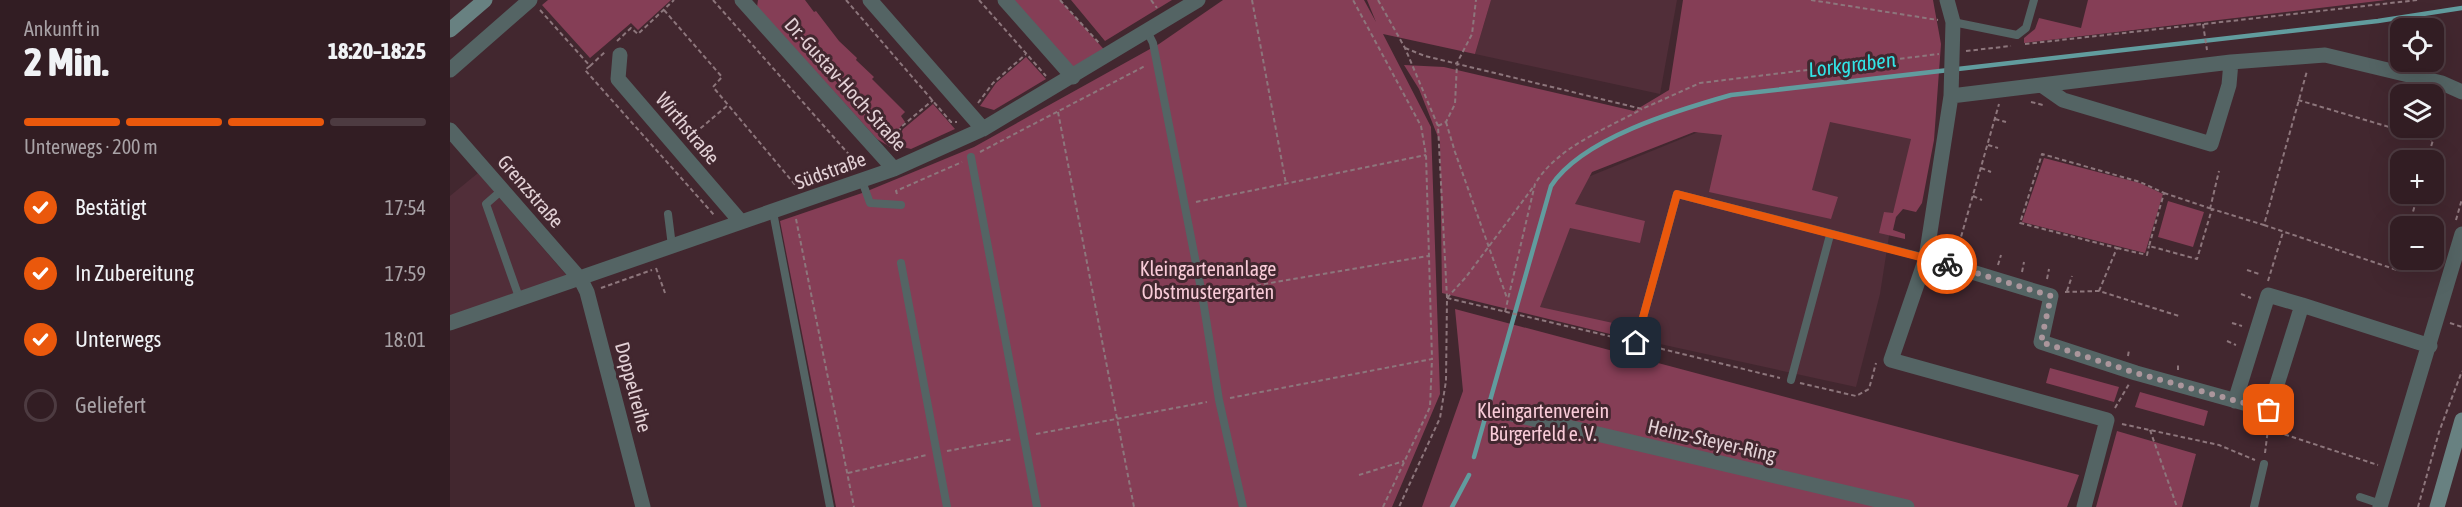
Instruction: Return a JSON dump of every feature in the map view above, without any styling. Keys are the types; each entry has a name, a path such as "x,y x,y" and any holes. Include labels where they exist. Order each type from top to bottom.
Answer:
{"street":[{"path":"450,30 485,0"},
{"name":"Dr.-Gustav-Hoch-Straße","path":"742,0 890,164"},
{"path":"870,0 973,111 983,129"},
{"path":"1005,0 1073,77"},
{"name":"Südstraße","path":"450,323 520,300 584,286 654,261 672,246 866,180 890,164 983,129 1198,0"},
{"path":"1947,0 1953,22 1951,96 1926,258 1891,360 2107,420 2084,507"},
{"path":"450,70 535,4"},
{"name":"Wirthstraße","path":"614,49 618,79 741,222"},
{"path":"1951,96 2230,62 2325,55 2442,83 2462,92"},
{"path":"2043,86 2063,100 2211,144 2229,85 2230,62"},
{"name":"Grenzstraße","path":"450,130 584,286"},
{"path":"2381,506 2462,234"},
{"path":"1926,258 2054,292 2041,342 2136,373 2269,410 2302,305"},
{"name":"Doppelreihe","path":"584,286 644,507"},
{"path":"2235,400 2268,295 2430,346"},
{"name":"Heinz-Steyer-Ring","path":"1508,413 1907,507"},
{"path":"2437,507 2462,420"}],"lane":[{"path":"1953,22 2017,35 2026,28 2034,0"},
{"path":"1148,31 1185,204 1219,400 1243,507"},
{"path":"971,157 1037,507"},
{"path":"866,180 870,203 901,205"},
{"path":"502,190 486,204 520,300"},
{"path":"1636,343 1677,194 1926,258"},
{"path":"773,212 830,507"},
{"path":"668,214 672,246"},
{"path":"1791,380 1830,235"},
{"path":"901,263 947,507"},
{"path":"2254,507 2264,464"},
{"path":"2360,497 2381,506"}],"path":[{"path":"674,0 638,34 631,28 614,49 585,70 716,218 721,229"},
{"path":"713,0 866,180"},
{"path":"846,0 951,122 961,123 973,111 993,83 1026,54"},
{"path":"979,0 1052,82"},
{"path":"1060,0 1108,54"},
{"path":"1252,0 1286,184"},
{"path":"1353,0 1421,126 1426,154 1432,359 1430,407 1383,507"},
{"path":"1378,0 1405,48 1438,126 1448,298 1446,381 1440,418 1399,507"},
{"path":"1438,126 1446,122 1455,104 1457,63 1472,34 1476,0"},
{"path":"1811,0 1953,22"},
{"path":"2025,44 2418,0"},
{"path":"535,4 590,66"},
{"path":"664,10 722,77 713,87 801,203 805,256 854,507"},
{"path":"2203,24 2207,50"},
{"path":"1448,298 1542,173 1556,160 1586,139 1642,109 1700,83 2013,46"},
{"path":"1405,48 1425,57 1642,109"},
{"path":"2264,225 2311,57"},
{"path":"901,205 896,191 971,157 1156,61"},
{"path":"890,164 901,127 933,100"},
{"path":"2298,100 2433,140 2430,150"},
{"path":"2029,101 2048,106"},
{"path":"1954,259 2000,103"},
{"path":"677,148 728,105"},
{"path":"1058,112 1134,507"},
{"path":"1995,119 2006,122"},
{"path":"1446,122 1458,162 1508,300"},
{"path":"1988,145 1998,148"},
{"path":"1185,204 1426,154"},
{"path":"2164,193 2147,255 2020,223 2042,154 2140,182 2164,193 2390,268"},
{"path":"1981,168 1991,172"},
{"path":"2149,246 2197,259 2219,171"},
{"path":"1507,312 1535,184"},
{"path":"1973,196 1982,200"},
{"path":"2263,282 2267,284 2284,232"},
{"path":"2099,291 2117,248"},
{"path":"1997,271 2001,255"},
{"path":"1202,294 1428,256"},
{"path":"584,286 654,261 665,293"},
{"path":"2020,278 2024,262"},
{"path":"2049,269 2054,292"},
{"path":"2247,270 2259,274"},
{"path":"2067,291 2072,276"},
{"path":"2054,292 2067,291"},
{"path":"2054,292 2067,291"},
{"path":"2054,292 2099,291 2179,316"},
{"path":"2241,294 2257,300"},
{"path":"1448,298 1856,396 1869,389 1878,359 1891,360"},
{"path":"2232,323 2248,328"},
{"path":"2227,341 2242,347"},
{"path":"848,473 936,453 1432,359"},
{"path":"2418,507 2439,432 2462,371"},
{"path":"2136,373 2107,420 2219,445 2264,464 2269,410"},
{"path":"2268,429 2380,466"},
{"path":"2150,430 2177,507"},
{"path":"1359,475 1404,461"}],"shaded area":[{"path":"1491,0 1677,0 1660,94 1475,54"},
{"path":"1927,86 1889,236 1880,294 1856,387 1637,339 1534,313 1571,203 1588,177 1718,124"},
{"path":"478,173 568,277 450,316 450,196"}],"green space":[{"path":"548,0 671,0 638,30 631,23 590,58 542,5"},
{"path":"758,0 805,0 814,12 816,11 839,41 874,77 872,79 905,112 901,116 905,122 890,147 877,139 757,7"},
{"path":"1005,0 1060,0 1108,54 1073,77"},
{"path":"1071,0 1172,0 1105,41"},
{"name":"Kleingartenanlage Obstmustergarten","path":"1223,0 1364,0 1376,22 1367,0 1491,0 1475,54 1383,34 1431,127 1440,394 1392,507 836,507 780,221 865,192 974,147 1159,44"},
{"path":"1683,0 1933,0 1941,44 1934,140 1922,203 1916,212 1903,209 1896,217 1893,230 1905,234 1905,239 1879,233 1884,212 1893,213 1911,139 1830,122 1812,190 1838,197 1831,219 1709,192 1722,135 1694,132 1592,172 1575,204 1645,221 1640,243 1570,228 1540,307 1613,323 1610,334 1442,293 1440,142 1419,89 1404,65 1444,67 1634,111 1669,90"},
{"path":"2088,0 2386,0 2024,43 2024,38 2035,29 2039,18 2081,28"},
{"path":"1026,57 1046,79 994,110 980,106 996,83"},
{"path":"933,104 955,129 911,149 895,145 903,129"},
{"path":"2044,158 2140,183 2163,194 2145,253 2022,222"},
{"path":"2168,201 2204,212 2193,247 2158,237"},
{"name":"Kleingartenverein Bürgerfeld e. V.","path":"1455,309 2079,475 2067,507 1422,507 1463,391"},
{"path":"2050,368 2119,387 2114,402 2046,383"},
{"path":"2140,392 2208,411 2204,426 2135,407"},
{"path":"2117,431 2196,454 2182,507 2096,507"}],"waterway":[{"name":"Lorkgraben","path":"1474,457 1551,186 1565,169 1585,154 1633,128 1731,95 2378,21 2462,8"},
{"name":"Lorkgraben","path":"1452,507 1469,475"}],"way so far":[{"path":"1947,264 2051,296 2041,342 2136,373 2269,410"}],"route":[{"path":"1636,343 1677,194 1947,264"}]}
